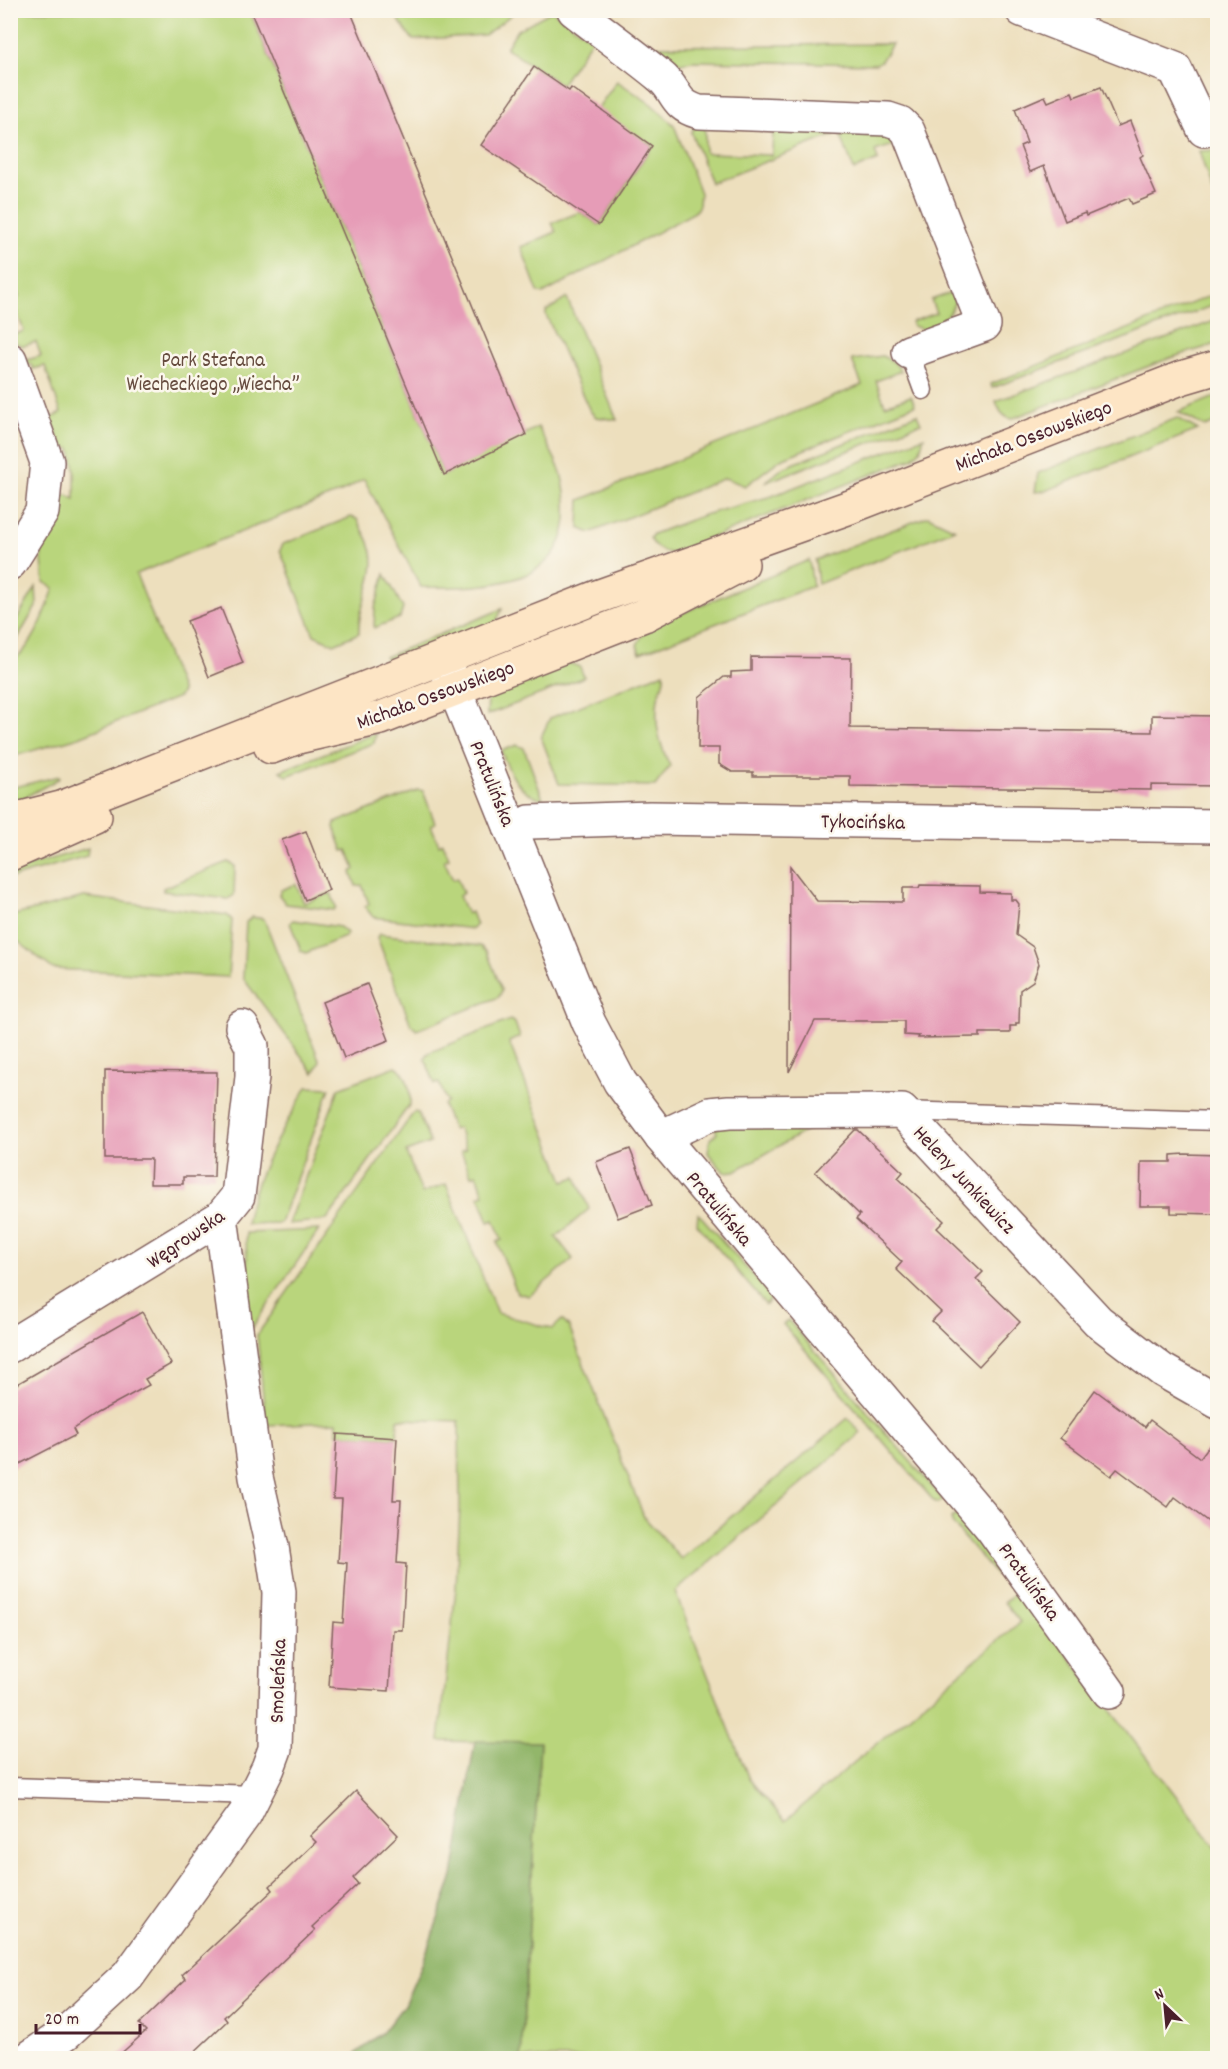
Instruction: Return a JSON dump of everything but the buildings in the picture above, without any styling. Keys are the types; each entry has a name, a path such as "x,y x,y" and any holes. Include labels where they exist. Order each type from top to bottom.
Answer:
{"street":[{"path":"574,10 663,78 676,100 686,108 699,112 888,119 900,123 908,131 984,325 909,352"},
{"path":"1022,10 1175,69 1204,130"},
{"path":"10,360 47,462 42,512 10,563"},
{"name":"Michała Ossowskiego","path":"10,821 61,808 597,597 849,507 1159,386 1218,367"},
{"name":"Michała Ossowskiego","path":"10,854 87,820 279,744 381,718 644,615 849,507"},
{"name":"Pratulińska","path":"442,658 597,1041 620,1082 661,1137 985,1520 1109,1692"},
{"name":"Tykocińska","path":"511,829 530,822 650,818 1218,826"},
{"name":"Węgrowska","path":"10,1346 221,1217 238,1196 252,1077 252,1046 242,1027"},
{"name":"Heleny Junkiewicz","path":"661,1137 710,1114 729,1112 902,1112 1098,1321 1162,1370 1218,1402"},
{"name":"Smoleńska","path":"29,2058 66,2034 128,1976 184,1902 255,1796 275,1749 279,1592 272,1547 256,1477 221,1217"}],"lane":[{"path":"909,352 923,390"},
{"path":"902,1112 1218,1120"},
{"path":"10,1787 255,1796"}],"green space":[{"name":"Park Stefana Wiecheckiego „Wiecha”","path":"10,11 250,11 444,475 538,427 555,458 562,477 566,512 562,539 549,559 530,572 507,581 480,586 421,587 364,479 341,492 136,574 182,692 179,697 79,737 11,757 11,661 19,656 32,639 54,588 44,582 41,549 60,496 67,495 75,499 75,470 71,449 52,443 59,441 51,418 61,413 45,366 33,369 31,364 24,366 27,360 41,356 36,342 23,346 16,343 13,335 24,331 14,305 10,306 11,301 19,297 13,279 10,279"},
{"path":"392,11 516,11 485,35 413,40"},
{"path":"552,11 592,39 561,85 506,48 517,30"},
{"path":"892,44 881,61 876,64 693,61 668,65 649,46"},
{"path":"617,81 651,104 674,125 700,193 699,205 695,212 543,294 538,292 521,247 556,232 552,223 580,212 599,225 652,146 597,109"},
{"path":"695,126 705,127 705,153 772,155 773,129 831,128 834,135 711,183 691,132"},
{"path":"886,130 900,143 875,151 878,160 854,170 839,131"},
{"path":"1218,150 1217,206 1199,151"},
{"path":"956,291 954,305 943,320 925,330 913,326 911,322 936,313 931,300"},
{"path":"1217,293 1217,304 992,388 991,384"},
{"path":"567,298 617,420 596,417 590,411 546,315 546,311"},
{"path":"1217,320 1217,344 1170,358 1011,419 1003,414 997,404 996,401"},
{"path":"882,356 894,362 901,371 876,381 885,405 911,396 915,405 781,459 745,486 725,478 590,533 579,528 580,500 862,385 852,360"},
{"path":"1217,396 1217,422 1205,427 1178,412"},
{"path":"917,414 921,423 764,483 783,468"},
{"path":"1177,418 1198,430 1045,491 1035,492 1038,473"},
{"path":"924,437 920,450 913,458 673,553 659,549 650,538 653,534 704,515 772,496"},
{"path":"928,516 955,529 818,584 815,560"},
{"path":"351,517 357,519 369,542 373,567 361,611 359,633 334,644 314,635 280,550 283,544"},
{"path":"809,560 813,586 640,653 637,645 646,628"},
{"path":"385,574 403,608 400,618 374,628 375,608"},
{"path":"36,587 37,605 11,650 11,629"},
{"path":"502,609 496,622 388,665 385,657"},
{"path":"564,661 580,667 584,677 487,715 488,698 493,690"},
{"path":"664,672 664,682 658,698 657,725 660,741 670,766 655,786 559,784 541,737 550,718"},
{"path":"376,733 374,743 287,776 280,771"},
{"path":"517,745 524,748 543,799 521,787 508,767 501,751"},
{"path":"59,776 60,778 11,805 10,788"},
{"path":"419,790 423,791 435,823 431,825 439,845 443,843 449,858 444,860 453,880 457,878 463,893 459,896 467,914 471,912 476,925 473,929 373,917 365,907 369,904 362,885 356,886 351,872 355,869 347,850 343,851 334,827 335,823"},
{"path":"88,848 87,856 11,878 11,871"},
{"path":"228,862 235,866 234,895 228,899 163,891 163,888"},
{"path":"296,884 304,903 331,893 336,907 334,910 286,904 279,895 281,890"},
{"path":"84,897 227,915 232,920 228,977 53,969 11,936 11,916"},
{"path":"252,917 264,919 320,1062 314,1073 243,978 246,922"},
{"path":"293,920 340,927 347,933 345,937 306,953 301,951 290,923"},
{"path":"379,934 480,946 487,952 502,990 499,997 417,1030 411,1025 377,937"},
{"path":"510,1020 515,1023 520,1037 509,1042 564,1181 576,1177 589,1209 556,1237 573,1259 529,1296 517,1293 497,1242 502,1240 494,1220 489,1222 479,1196 484,1194 476,1174 471,1176 461,1151 466,1149 458,1128 453,1130 443,1105 447,1102 439,1083 435,1084 425,1059 428,1053"},
{"path":"396,1066 408,1083 410,1104 327,1220 288,1224 339,1088"},
{"path":"307,1087 330,1088 280,1223 246,1224 255,1187 262,1170"},
{"path":"414,1112 418,1113 430,1143 406,1152 422,1193 446,1184 497,1313 552,1329 562,1320 569,1327 644,1517 681,1559 848,1418 861,1433 675,1592 749,1779 785,1821 1020,1622 1004,1602 1015,1593 1021,1594 1217,1849 1217,2058 521,2058 540,1743 439,1741 456,1588 460,1507 459,1421 398,1419 397,1438 337,1434 337,1422 266,1425 257,1335"},
{"path":"713,1124 813,1127 735,1171 724,1172 708,1153 710,1139 717,1133"},
{"path":"698,1213 772,1297 766,1305 697,1224"},
{"path":"319,1230 249,1332 246,1233"},
{"path":"788,1320 943,1499 939,1503 934,1501 783,1324"},
{"path":"956,1515 1000,1571 996,1575 952,1523 951,1518"},
{"path":"475,1741 540,1742 521,2058 350,2058 383,2032 404,2005 423,1962 453,1876"}]}
